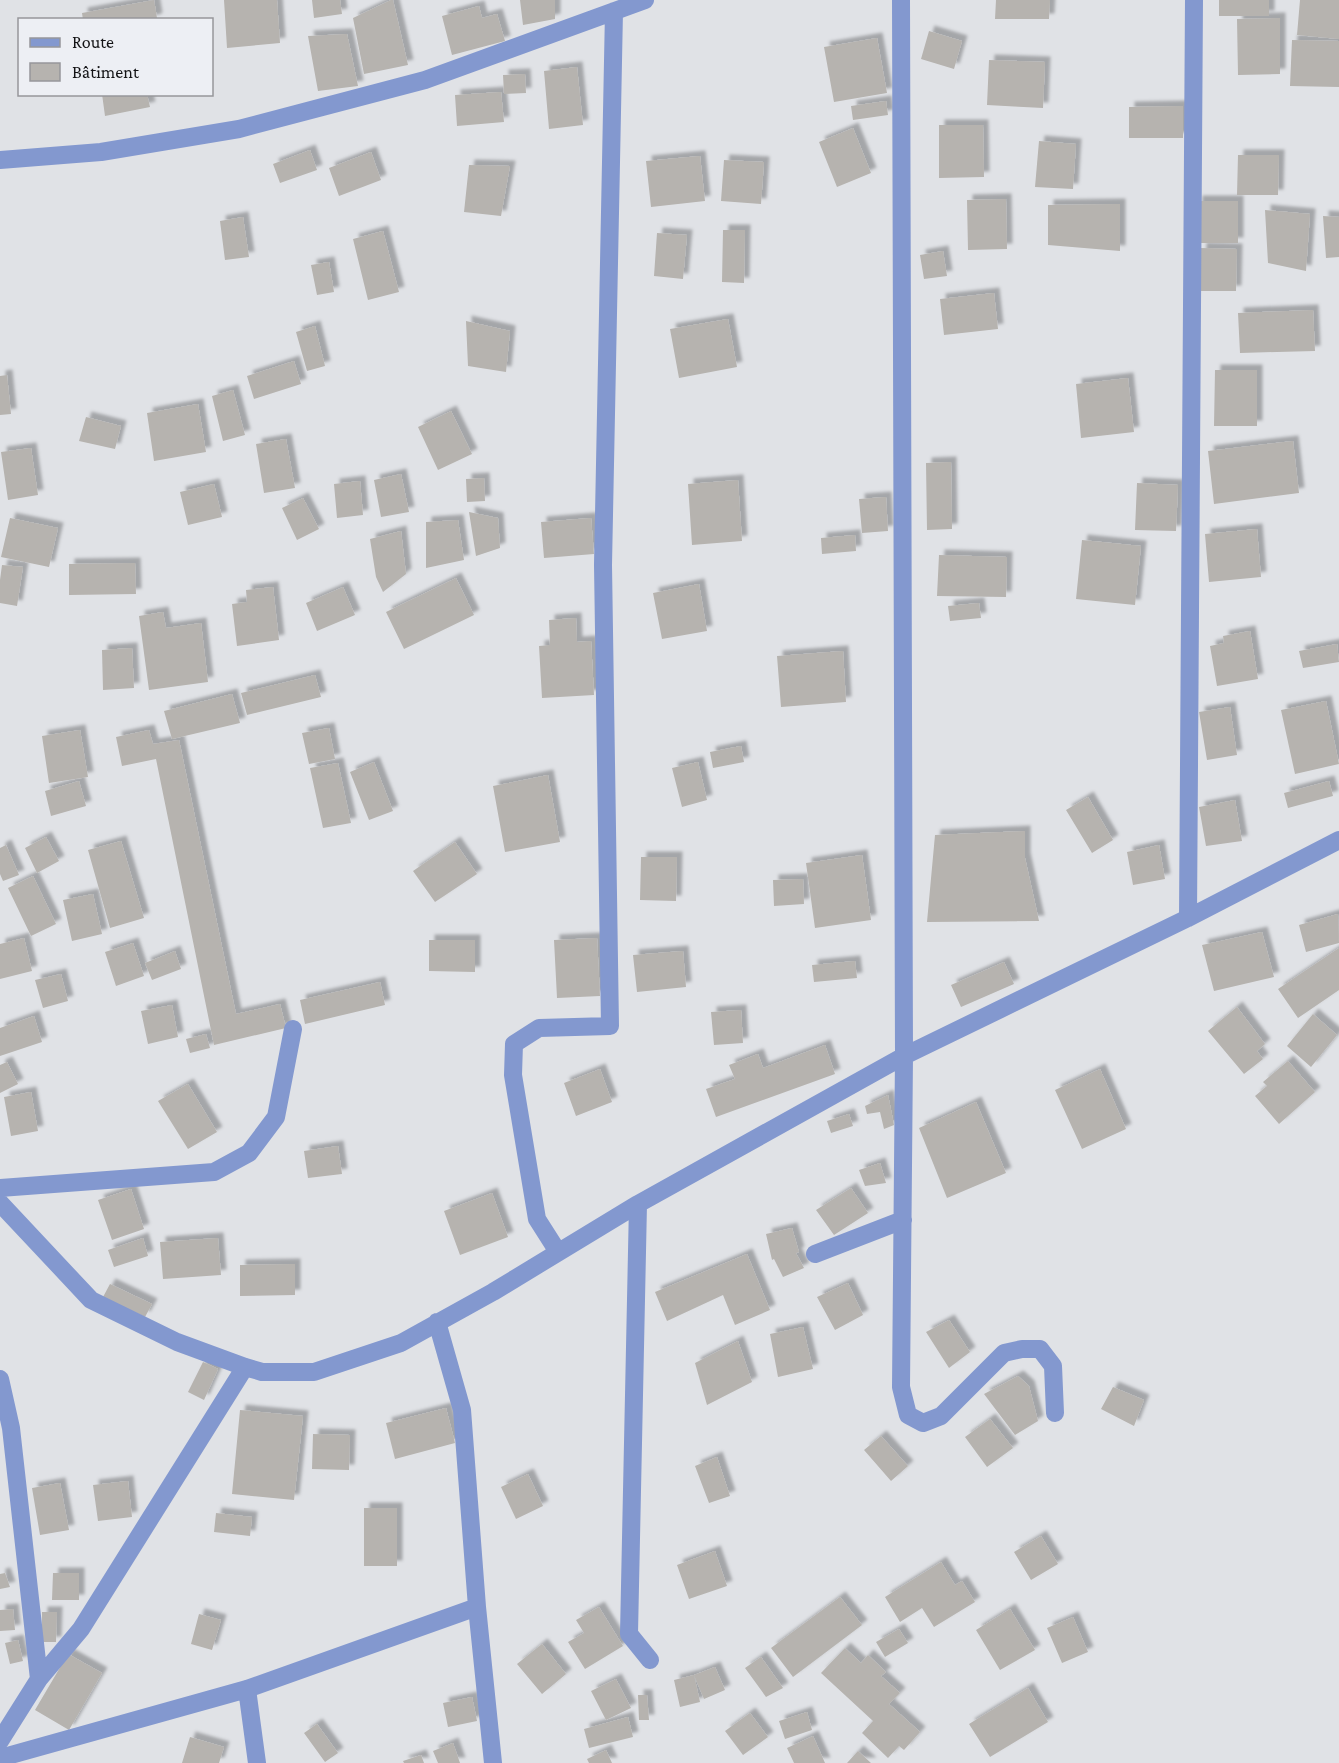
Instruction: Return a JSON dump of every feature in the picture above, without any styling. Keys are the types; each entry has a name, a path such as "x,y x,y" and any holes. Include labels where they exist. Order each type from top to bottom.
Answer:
{"street":[{"path":"0,160 101,152 239,129 425,80 645,0"},
{"path":"901,0 904,1056 901,1387 908,1415 923,1423 941,1416 1004,1353 1022,1349 1040,1349 1053,1366 1055,1413"},
{"path":"1188,918 1194,0"},
{"path":"558,1252 537,1219 513,1075 514,1044 539,1028 610,1026 603,565 615,11"},
{"path":"0,1203 91,1300 177,1342 245,1367 262,1372 314,1372 401,1343 493,1292 638,1204 904,1056 1188,918 1339,840"},
{"path":"0,1188 214,1172 231,1163 249,1153 276,1117 293,1029"},
{"path":"638,1204 629,1634 650,1660"},
{"path":"815,1254 903,1220"},
{"path":"437,1323 462,1410 477,1607 493,1763"},
{"path":"0,1741 39,1679 81,1629 245,1367"},
{"path":"0,1379 11,1428 39,1679"},
{"path":"0,1758 247,1689 477,1607"},
{"path":"247,1689 257,1763"}],"building":[{"path":"154,0 157,18 83,18 82,13"},
{"path":"224,0 277,0 280,43 227,48"},
{"path":"312,0 340,0 342,14 314,18"},
{"path":"393,0 408,65 364,74 353,18"},
{"path":"520,0 555,0 555,19 523,25"},
{"path":"996,0 1050,0 1049,19 995,19"},
{"path":"1219,0 1269,0 1269,16 1219,16"},
{"path":"1300,0 1339,0 1339,39 1297,35"},
{"path":"479,6 482,18 497,14 505,41 452,55 442,16"},
{"path":"1280,18 1280,74 1238,75 1237,19"},
{"path":"929,31 962,41 954,69 921,59"},
{"path":"347,34 358,86 318,91 308,36"},
{"path":"877,38 887,93 834,102 824,47"},
{"path":"1292,40 1339,41 1339,87 1290,86"},
{"path":"989,60 1045,62 1043,108 987,105"},
{"path":"577,67 583,125 549,129 544,71"},
{"path":"525,74 526,93 504,94 503,75"},
{"path":"501,92 504,122 457,126 455,95"},
{"path":"102,96 147,96 150,107 105,116"},
{"path":"886,101 888,115 853,120 851,106"},
{"path":"1183,106 1183,138 1129,138 1129,107"},
{"path":"939,125 983,125 984,177 939,178"},
{"path":"853,128 871,173 837,187 819,142"},
{"path":"1039,141 1076,144 1073,189 1035,187"},
{"path":"310,150 317,170 280,183 273,164"},
{"path":"371,152 381,180 339,196 329,168"},
{"path":"1238,155 1279,155 1278,195 1237,195"},
{"path":"700,156 705,201 651,207 646,161"},
{"path":"724,160 764,162 761,204 721,201"},
{"path":"469,165 510,166 501,216 464,212"},
{"path":"1006,199 1007,249 968,250 967,200"},
{"path":"1197,201 1238,201 1238,243 1196,243"},
{"path":"1120,204 1120,251 1048,245 1048,205"},
{"path":"1265,210 1310,214 1306,271 1268,263"},
{"path":"1323,216 1339,217 1339,257 1326,258"},
{"path":"243,217 249,257 225,260 220,221"},
{"path":"723,230 745,230 744,283 722,282"},
{"path":"383,231 399,292 368,300 353,239"},
{"path":"657,233 687,235 683,279 654,276"},
{"path":"1201,248 1237,249 1236,291 1200,291"},
{"path":"943,251 947,276 924,279 920,255"},
{"path":"329,262 334,292 317,295 311,265"},
{"path":"994,293 998,329 944,335 940,299"},
{"path":"1313,310 1315,351 1240,353 1238,313"},
{"path":"728,319 737,367 679,378 670,329"},
{"path":"466,321 510,331 506,372 468,366"},
{"path":"315,326 325,366 307,371 296,332"},
{"path":"294,361 301,384 254,399 247,376"},
{"path":"1215,370 1257,370 1257,426 1214,426"},
{"path":"7,375 11,414 0,415 0,376"},
{"path":"1128,378 1134,432 1081,438 1076,384"},
{"path":"233,390 245,435 223,441 212,396"},
{"path":"198,404 206,452 154,461 147,413"},
{"path":"451,411 472,454 438,470 418,427"},
{"path":"86,417 121,426 115,449 79,441"},
{"path":"286,439 295,488 264,493 256,444"},
{"path":"1293,441 1299,493 1214,504 1208,451"},
{"path":"31,448 38,495 8,500 1,452"},
{"path":"951,462 952,529 927,530 926,463"},
{"path":"401,474 409,512 381,517 374,480"},
{"path":"484,478 485,501 467,502 466,479"},
{"path":"738,480 742,541 692,545 688,484"},
{"path":"360,481 363,515 337,518 334,484"},
{"path":"1137,483 1178,485 1176,531 1135,530"},
{"path":"214,484 222,517 188,525 180,492"},
{"path":"886,497 888,531 862,533 859,499"},
{"path":"303,498 319,529 297,540 282,508"},
{"path":"469,512 498,518 500,548 476,556"},
{"path":"10,518 58,528 49,567 1,557"},
{"path":"591,518 594,554 544,558 541,522"},
{"path":"458,520 464,560 426,568 426,522"},
{"path":"1257,529 1261,577 1209,582 1205,534"},
{"path":"401,531 406,574 383,592 376,577 370,539"},
{"path":"855,535 856,551 822,554 821,538"},
{"path":"1082,540 1141,546 1135,605 1076,599"},
{"path":"939,555 1007,557 1006,597 937,596"},
{"path":"135,563 136,594 69,595 69,564"},
{"path":"2,565 23,567 17,606 0,603"},
{"path":"456,578 474,615 404,649 386,612"},
{"path":"699,584 707,631 662,639 653,593"},
{"path":"273,587 279,640 237,646 232,604 247,602 246,590"},
{"path":"343,587 355,615 317,631 306,603"},
{"path":"979,603 981,618 950,621 948,606"},
{"path":"163,612 166,628 201,623 208,682 149,690 139,616"},
{"path":"576,618 577,642 591,641 594,695 542,698 539,646 550,645 549,620"},
{"path":"1250,631 1258,679 1217,686 1210,646 1224,643 1223,636"},
{"path":"1337,644 1339,662 1303,668 1299,651"},
{"path":"132,648 134,688 103,690 102,650"},
{"path":"843,651 846,702 781,707 777,656"},
{"path":"315,675 321,697 247,715 241,693"},
{"path":"232,694 240,723 172,739 164,711"},
{"path":"1326,701 1339,764 1295,774 1281,710"},
{"path":"1230,707 1237,755 1207,760 1199,712"},
{"path":"329,728 335,759 309,764 302,733"},
{"path":"80,730 88,777 49,783 42,736"},
{"path":"149,730 153,744 179,740 236,1014 280,1004 286,1028 214,1045 156,759 122,766 116,737"},
{"path":"741,746 744,762 713,768 710,752"},
{"path":"374,762 393,811 369,820 350,772"},
{"path":"698,762 707,800 682,807 672,768"},
{"path":"338,763 351,823 323,828 310,768"},
{"path":"548,775 560,842 505,852 493,786"},
{"path":"79,781 86,806 51,816 45,791"},
{"path":"1329,781 1333,796 1288,808 1284,793"},
{"path":"1088,797 1113,840 1092,853 1066,810"},
{"path":"1235,800 1242,841 1206,846 1199,807"},
{"path":"1025,831 1025,858 1039,921 927,922 935,835"},
{"path":"46,837 59,861 37,873 25,848"},
{"path":"121,841 144,918 110,928 88,850"},
{"path":"455,842 477,874 435,902 413,871"},
{"path":"6,845 19,875 3,881 0,874 0,848"},
{"path":"1159,845 1165,879 1133,885 1127,852"},
{"path":"862,855 871,920 815,928 806,863"},
{"path":"641,857 677,857 676,901 640,900"},
{"path":"33,876 56,924 31,936 8,888"},
{"path":"803,879 804,904 774,906 773,880"},
{"path":"93,894 102,934 72,941 63,900"},
{"path":"1338,914 1339,943 1306,952 1299,925"},
{"path":"1262,932 1274,977 1214,991 1202,945"},
{"path":"24,938 32,971 0,979 0,944"},
{"path":"597,938 600,996 557,998 554,940"},
{"path":"429,940 475,940 475,972 429,971"},
{"path":"133,943 144,976 116,986 105,952"},
{"path":"1339,948 1339,990 1298,1018 1278,989"},
{"path":"175,951 181,969 152,980 145,963"},
{"path":"683,951 686,987 637,992 633,955"},
{"path":"855,961 857,978 814,982 812,965"},
{"path":"1004,962 1014,984 961,1007 951,985"},
{"path":"61,974 68,1001 43,1008 35,980"},
{"path":"380,982 385,1005 305,1024 300,1000"},
{"path":"172,1005 178,1037 148,1044 141,1011"},
{"path":"1237,1007 1265,1044 1257,1051 1263,1059 1244,1074 1208,1031"},
{"path":"741,1010 743,1043 714,1045 711,1012"},
{"path":"1313,1014 1337,1035 1311,1067 1287,1046"},
{"path":"34,1016 42,1042 0,1056 0,1028"},
{"path":"206,1034 210,1048 190,1053 186,1039"},
{"path":"825,1045 835,1074 716,1117 706,1089 735,1079 729,1065 758,1054 763,1068"},
{"path":"1288,1061 1315,1092 1279,1124 1255,1096 1267,1086 1263,1082"},
{"path":"7,1062 18,1084 0,1093 0,1065"},
{"path":"600,1069 612,1102 576,1116 564,1083"},
{"path":"1100,1069 1126,1129 1082,1149 1055,1090"},
{"path":"188,1084 217,1132 188,1149 158,1101"},
{"path":"31,1092 38,1131 11,1136 4,1097"},
{"path":"888,1095 894,1125 884,1129 880,1112 867,1114 865,1106"},
{"path":"976,1102 1006,1173 947,1198 919,1128"},
{"path":"849,1114 853,1126 831,1133 827,1121"},
{"path":"338,1146 342,1174 308,1178 304,1151"},
{"path":"880,1163 886,1183 865,1186 859,1170"},
{"path":"851,1188 868,1213 834,1235 816,1210"},
{"path":"131,1189 144,1229 112,1240 98,1200"},
{"path":"492,1193 508,1237 460,1255 444,1211"},
{"path":"792,1228 799,1252 796,1253 804,1268 783,1277 774,1259 772,1260 766,1234"},
{"path":"143,1238 148,1256 114,1267 108,1250"},
{"path":"218,1238 221,1275 163,1279 160,1242"},
{"path":"747,1254 770,1310 735,1325 723,1295 667,1321 655,1292"},
{"path":"295,1264 295,1295 240,1296 240,1265"},
{"path":"848,1283 863,1315 835,1330 817,1297"},
{"path":"110,1284 152,1304 145,1317 103,1297"},
{"path":"949,1320 970,1352 949,1368 926,1332"},
{"path":"803,1327 813,1369 778,1377 770,1334"},
{"path":"738,1341 752,1382 707,1405 695,1363"},
{"path":"203,1362 218,1369 204,1400 188,1392"},
{"path":"1018,1376 1029,1386 1038,1421 1015,1435 984,1394"},
{"path":"1113,1387 1144,1400 1134,1426 1101,1409"},
{"path":"446,1408 455,1443 395,1459 386,1423"},
{"path":"240,1410 303,1416 294,1500 232,1494"},
{"path":"990,1419 1013,1448 987,1467 965,1437"},
{"path":"313,1434 350,1435 349,1470 312,1469"},
{"path":"881,1436 908,1466 891,1481 864,1450"},
{"path":"717,1457 730,1496 709,1503 695,1466"},
{"path":"528,1474 543,1506 516,1519 501,1487"},
{"path":"128,1481 132,1517 98,1521 93,1485"},
{"path":"60,1483 69,1530 40,1535 32,1488"},
{"path":"364,1508 397,1508 397,1566 364,1566"},
{"path":"216,1513 252,1517 250,1536 214,1532"},
{"path":"1041,1536 1058,1564 1031,1580 1014,1552"},
{"path":"715,1551 727,1586 689,1599 677,1565"},
{"path":"941,1562 955,1585 962,1581 975,1602 934,1627 922,1608 900,1622 885,1597"},
{"path":"5,1573 10,1587 0,1589 0,1574"},
{"path":"53,1573 79,1573 79,1600 52,1600"},
{"path":"840,1597 862,1625 793,1677 771,1648"},
{"path":"599,1607 623,1646 585,1669 568,1642 584,1633 576,1620"},
{"path":"13,1609 15,1630 0,1631 0,1610"},
{"path":"1010,1609 1035,1650 1000,1670 976,1630"},
{"path":"42,1612 57,1612 56,1642 42,1642"},
{"path":"199,1614 221,1620 212,1650 191,1644"},
{"path":"1073,1617 1088,1652 1062,1663 1047,1628"},
{"path":"899,1629 908,1643 885,1657 876,1642"},
{"path":"18,1640 23,1661 10,1664 5,1643"},
{"path":"542,1644 566,1674 542,1694 517,1664"},
{"path":"845,1648 861,1663 868,1655 886,1672 881,1676 900,1693 889,1704 920,1732 904,1750 899,1746 888,1758 862,1733 873,1721 821,1673"},
{"path":"68,1654 102,1673 69,1730 35,1710"},
{"path":"761,1657 783,1688 766,1697 745,1668"},
{"path":"715,1667 725,1690 704,1699 694,1675"},
{"path":"694,1675 700,1702 680,1707 674,1680"},
{"path":"616,1679 631,1708 606,1720 591,1691"},
{"path":"1028,1688 1048,1722 990,1757 969,1724"},
{"path":"638,1695 647,1695 649,1720 639,1720"},
{"path":"472,1697 477,1721 448,1727 443,1703"},
{"path":"807,1712 812,1730 785,1739 779,1721"},
{"path":"750,1713 768,1737 743,1755 725,1731"},
{"path":"628,1717 633,1737 589,1748 584,1729"},
{"path":"317,1724 338,1753 325,1762 304,1733"},
{"path":"813,1736 825,1763 794,1763 787,1748"},
{"path":"190,1737 224,1747 219,1763 182,1763"},
{"path":"453,1743 460,1763 438,1763 433,1751"},
{"path":"606,1750 612,1763 589,1763 587,1759"},
{"path":"858,1751 871,1763 847,1763"},
{"path":"421,1755 424,1763 404,1763 403,1761"}]}
